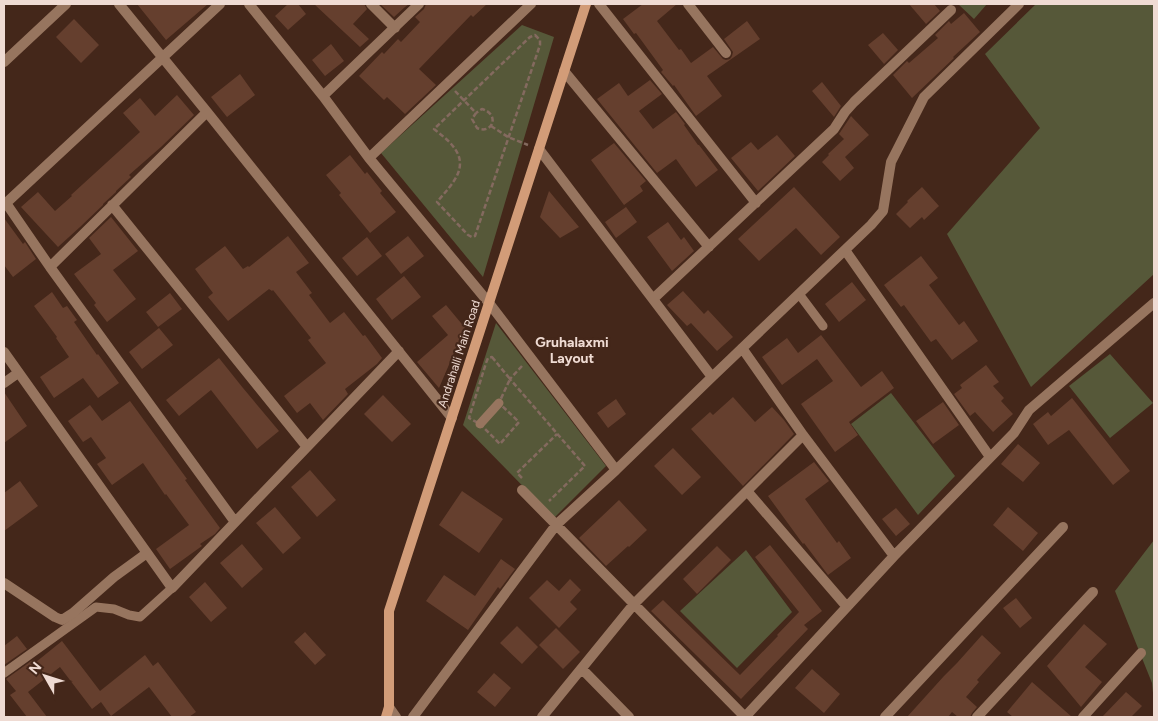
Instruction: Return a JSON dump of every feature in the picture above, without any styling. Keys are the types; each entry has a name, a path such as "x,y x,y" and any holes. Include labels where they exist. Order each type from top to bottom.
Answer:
{"main road":[{"name":"Andrahalli Main Road","path":"388,712 389,611 586,4"}],"street":[{"path":"4,62 66,4"},
{"path":"119,4 452,418"},
{"path":"220,4 5,204 235,522"},
{"path":"249,4 323,96 369,158 489,303 616,470"},
{"path":"371,4 395,28"},
{"path":"323,96 419,4"},
{"path":"369,158 531,4"},
{"path":"600,4 756,203"},
{"path":"688,4 726,53"},
{"path":"413,717 556,525 616,470 871,225 883,210 891,162 924,97 1019,4"},
{"path":"653,299 834,129 844,112 951,10"},
{"path":"564,71 708,247"},
{"path":"50,267 207,112"},
{"path":"539,149 712,377"},
{"path":"112,205 307,447"},
{"path":"846,250 990,457"},
{"path":"522,490 746,717 894,556 1014,433 1029,410 1154,303"},
{"path":"742,348 803,435 894,556"},
{"path":"4,352 172,588 399,351"},
{"path":"4,383 18,373"},
{"path":"542,717 634,604 803,435"},
{"path":"747,491 847,607"},
{"path":"885,717 1063,527"},
{"path":"4,583 62,620 73,613 114,577 147,553"},
{"path":"977,717 1093,592"},
{"path":"1083,717 1141,653"},
{"path":"582,669 629,717"},
{"path":"388,712 396,717"}],"lane":[{"path":"799,294 823,326"},
{"path":"480,424 499,404"},
{"path":"4,673 96,607 114,609 140,617 172,588"}],"path":[{"path":"535,36 540,40 540,45 475,236 472,237 437,202 456,180 461,168 458,153 452,144 434,129 464,101 530,37 535,36"},
{"path":"447,83 476,113"},
{"path":"482,109 487,110 491,114 493,123 487,129 477,128 472,119 476,113 482,109"},
{"path":"490,126 508,137 539,149"},
{"path":"530,358 510,379 585,466 547,503"},
{"path":"523,479 517,473 557,434"}],"green space":[{"path":"958,4 987,4 974,19"},
{"path":"1036,4 1154,4 1154,274 1031,387 947,234 1040,128 985,54"},
{"path":"522,25 554,37 483,277 381,153"},
{"path":"496,323 606,466 554,518 463,425"},
{"path":"1110,354 1153,403 1110,438 1069,386"},
{"path":"891,393 955,476 918,515 851,424"},
{"path":"1154,540 1154,703 1152,683 1115,591"},
{"path":"746,550 792,612 737,668 680,611"}],"building":[{"path":"137,4 208,4 166,40"},
{"path":"288,4 298,4 306,14 288,30 275,16"},
{"path":"314,4 364,4 367,9 353,24 369,39 360,47"},
{"path":"380,4 409,4 394,17"},
{"path":"426,4 487,4 473,17 471,15 419,69 436,85 405,114 387,97 384,100 359,76 382,52 384,54 398,39 401,42 420,22 415,17 424,9"},
{"path":"643,4 677,4 657,21 691,63 713,47 723,59 730,59 733,52 724,39 747,21 760,39 707,76 722,96 696,116 674,85 661,72 663,70 636,33 634,34 623,19"},
{"path":"909,4 934,4 940,11 926,24"},
{"path":"964,13 980,32 912,98 893,75 907,61 909,63 938,38 935,35 949,21 951,24"},
{"path":"74,19 99,45 81,63 56,37"},
{"path":"883,33 898,50 884,64 868,45"},
{"path":"331,44 344,61 325,76 312,60"},
{"path":"240,74 255,95 227,117 211,97"},
{"path":"650,80 662,94 639,111 653,129 676,112 698,145 718,170 696,187 676,159 657,173 597,99 619,83 628,96"},
{"path":"822,82 841,106 834,117 812,91"},
{"path":"177,95 194,115 129,175 131,177 58,247 21,207 38,192 55,211 140,132 123,113 140,98 155,116"},
{"path":"851,116 869,135 845,157 854,168 840,181 822,162 844,139 839,134"},
{"path":"777,135 795,156 758,191 731,158 751,142 758,150"},
{"path":"614,143 646,181 640,186 643,191 624,205 591,160"},
{"path":"350,155 365,174 367,172 382,191 380,193 396,212 370,233 339,195 341,193 326,175"},
{"path":"794,187 840,237 821,255 796,228 759,261 738,239"},
{"path":"922,187 939,206 924,220 922,217 910,228 896,214"},
{"path":"549,191 579,227 560,238 540,217"},
{"path":"626,207 637,222 616,238 605,222"},
{"path":"111,217 138,251 113,270 136,299 107,322 94,305 96,303 74,274 101,254 89,238"},
{"path":"4,218 23,244 25,242 36,259 13,277 4,265"},
{"path":"668,222 681,240 684,237 694,251 672,271 647,237"},
{"path":"288,236 309,263 296,272 312,293 309,295 330,323 344,312 363,336 365,335 382,358 345,389 348,394 323,420 310,403 297,413 284,396 326,363 308,340 311,338 273,290 269,289 228,321 208,297 213,293 195,269 225,246 243,269 249,267"},
{"path":"408,236 424,256 401,274 385,254"},
{"path":"367,237 382,256 357,276 342,258"},
{"path":"921,256 938,278 929,285 959,325 964,321 978,341 952,360 936,339 931,342 904,305 901,307 884,285"},
{"path":"404,276 421,297 392,320 376,299"},
{"path":"852,282 866,300 839,322 825,304"},
{"path":"683,291 704,314 708,310 733,337 717,351 691,323 687,326 667,305"},
{"path":"52,292 63,308 67,306 77,320 74,322 119,383 98,398 83,378 54,398 40,377 69,357 34,306"},
{"path":"170,293 182,309 158,327 146,312"},
{"path":"446,305 466,329 439,388 417,362 448,335 432,316"},
{"path":"159,328 173,345 142,369 129,352"},
{"path":"821,335 861,387 882,371 894,388 849,422 858,435 835,452 801,404 833,381 817,359 782,385 762,357 787,338 798,353"},
{"path":"219,358 279,431 257,449 211,390 179,416 166,400"},
{"path":"986,365 999,382 993,386 1004,398 1001,401 1013,414 993,432 975,412 970,416 954,394 962,388 960,385"},
{"path":"4,392 27,426 4,443"},
{"path":"383,395 411,424 392,442 364,414"},
{"path":"733,397 755,422 772,407 794,434 743,486 691,429 710,412 713,415"},
{"path":"1072,398 1130,471 1113,485 1069,430 1048,445 1033,424 1048,412 1051,416"},
{"path":"616,399 626,414 608,428 597,413"},
{"path":"130,401 220,528 215,534 200,544 202,546 170,569 156,549 189,525 143,463 112,485 97,464 106,458 91,437 83,442 68,421 90,405 102,421"},
{"path":"943,402 959,425 933,444 916,421"},
{"path":"1018,444 1040,463 1023,482 1001,464"},
{"path":"673,448 701,477 682,495 654,466"},
{"path":"814,462 829,481 805,499 837,543 839,541 851,558 828,575 768,496"},
{"path":"310,470 336,500 317,517 291,487"},
{"path":"20,481 38,506 4,531 4,493"},
{"path":"462,491 503,519 479,553 439,525"},
{"path":"619,500 647,530 606,566 579,538"},
{"path":"275,507 301,538 283,554 256,523"},
{"path":"1008,507 1038,533 1023,551 993,525"},
{"path":"896,508 910,524 896,536 882,519"},
{"path":"242,544 263,569 242,588 220,563"},
{"path":"770,545 822,611 804,625 808,629 741,699 651,611 663,600 740,675 799,612 755,557"},
{"path":"717,546 731,560 697,594 683,579"},
{"path":"501,559 515,569 500,589 498,587 468,630 426,601 444,575 475,596"},
{"path":"570,579 581,590 570,602 577,609 559,628 529,598 547,580 559,591"},
{"path":"205,582 227,608 211,622 189,597"},
{"path":"1016,598 1032,618 1020,628 1003,608"},
{"path":"1084,624 1107,644 1085,667 1102,682 1081,707 1047,666"},
{"path":"517,626 538,647 522,664 500,643"},
{"path":"556,628 580,652 563,669 539,645"},
{"path":"305,632 326,655 315,665 294,642"},
{"path":"982,635 1001,653 977,680 979,682 966,697 977,707 970,717 958,717 952,712 948,717 907,717 957,663"},
{"path":"17,636 27,649 4,665 4,646"},
{"path":"62,641 100,691 145,655 153,666 158,662 196,712 189,717 172,717 149,687 111,716 101,702 92,709 60,667 28,692 47,717 27,717 10,695 16,691 6,679 34,659 36,662"},
{"path":"812,669 840,694 824,713 795,688"},
{"path":"494,673 511,688 495,707 477,692"},
{"path":"1032,682 1072,717 1013,717 1007,712"},
{"path":"1126,692 1142,706 1131,717 1102,717"}],"district":[{"name":"Gruhalaxmi Layout","path":"572,350"}]}
